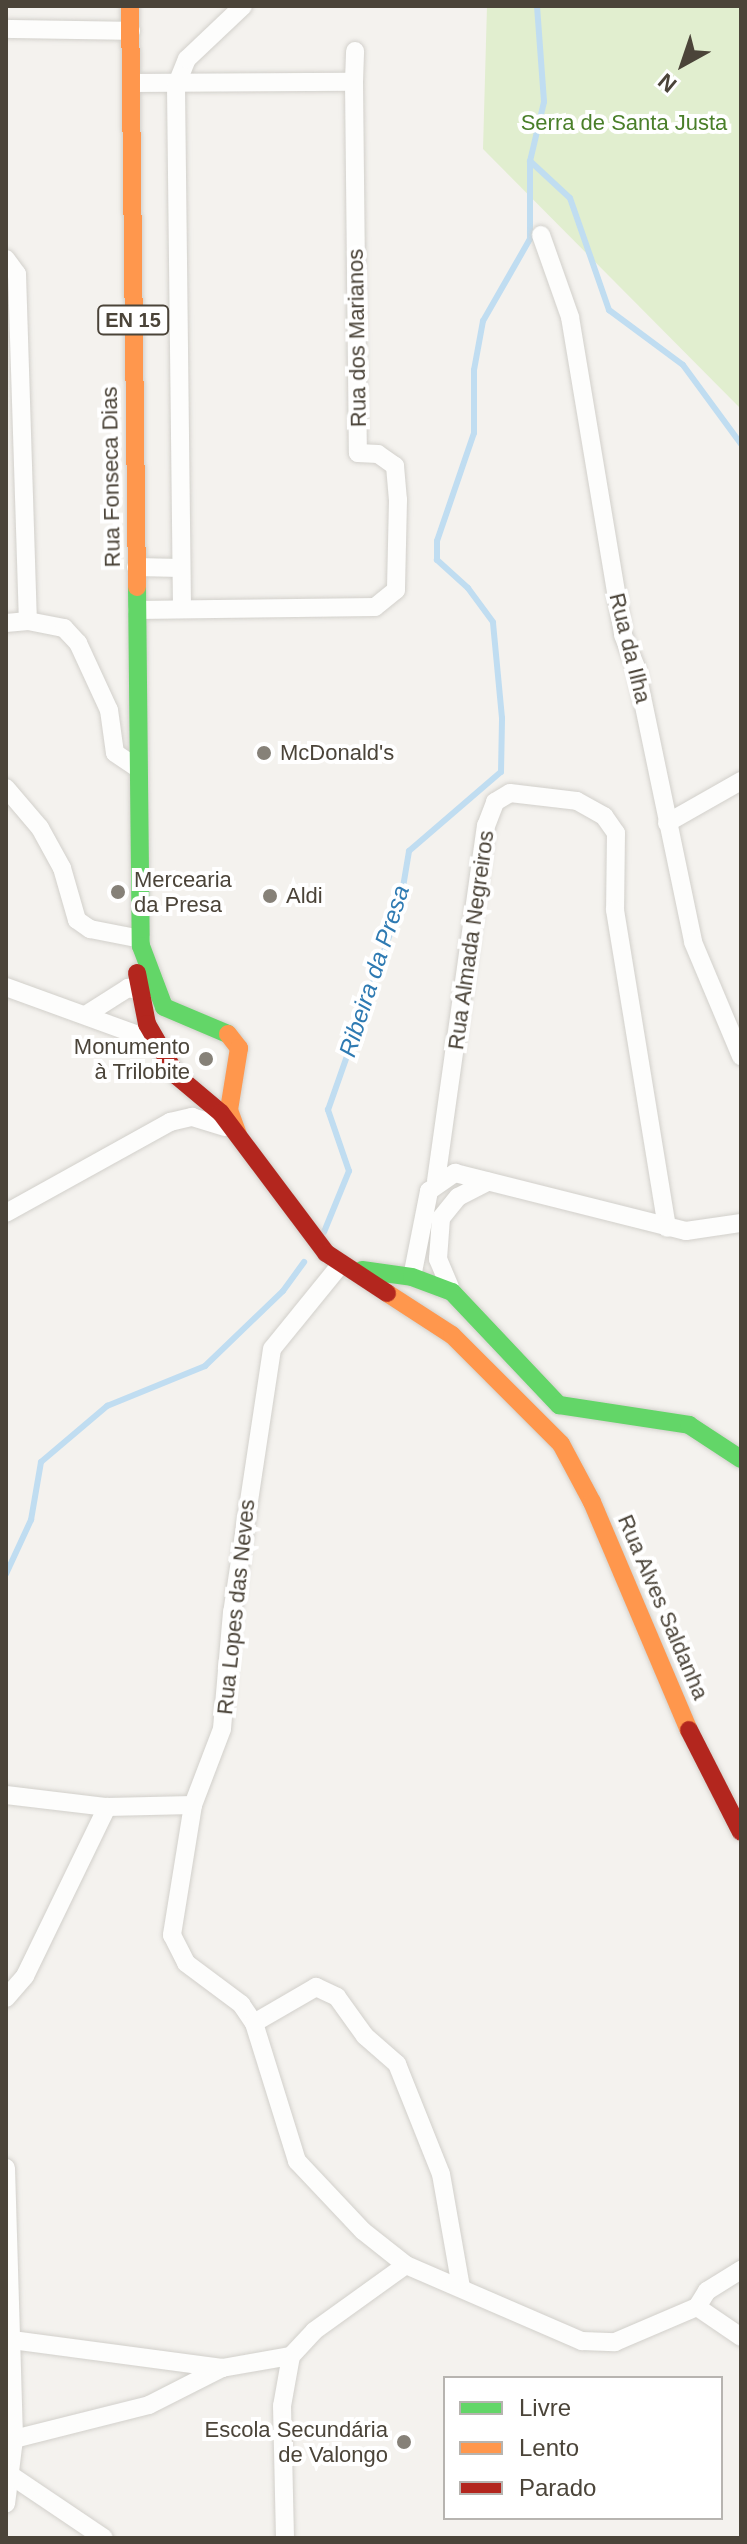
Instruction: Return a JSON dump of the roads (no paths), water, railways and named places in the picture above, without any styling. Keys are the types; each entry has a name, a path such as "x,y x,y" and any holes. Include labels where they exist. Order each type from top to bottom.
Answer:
{"main road":[{"name":"Rua Fonseca Dias","path":"130,6 141,943 134,983 175,1035"},
{"name":"Rua Fonseca Dias","path":"141,943 158,996 175,1035 175,1071 202,1094 238,1135 315,1241 341,1264 452,1335 530,1409"},
{"name":"Rua Fonseca Dias","path":"175,1035 203,1026 225,1031 239,1048 229,1110 238,1135"},
{"path":"202,1094 234,1080"},
{"path":"341,1264 412,1277 452,1292 559,1405"},
{"path":"412,1277 419,1300 452,1335"},
{"path":"549,1431 548,1410 559,1405 689,1425 741,1459"},
{"name":"Rua Alves Saldanha","path":"530,1409 549,1431 592,1502 695,1744 741,1832"}],"street":[{"path":"182,608 176,86 187,59 243,6"},
{"path":"6,29 131,31"},
{"name":"Rua dos Marianos","path":"137,610 375,607 396,590 395,466 378,454 358,453 355,51"},
{"path":"131,83 176,86 354,82"},
{"name":"Rua da Ilha","path":"541,235 570,317 623,635 636,668 693,942 741,1056"},
{"path":"6,259 17,274 28,621"},
{"path":"136,567 181,568"},
{"path":"6,623 28,621 64,628 78,643 109,710 115,753 137,768"},
{"path":"667,823 741,781"},
{"path":"6,788 40,828 62,868 77,920 90,929 141,943"},
{"name":"Rua Almada Negreiros","path":"436,1181 486,826 495,802 510,793 577,801 604,816 616,833 615,910 667,1228"},
{"path":"87,1014 112,1002 134,983 148,994 157,1013 175,1035"},
{"path":"6,987 116,1025 175,1035"},
{"path":"112,1002 116,1025"},
{"path":"174,1120 180,1099 175,1071"},
{"path":"6,1213 174,1120 202,1094"},
{"path":"174,1120 208,1119 238,1135"},
{"path":"412,1277 424,1203 436,1181 455,1173 667,1228 686,1231 741,1223"},
{"path":"452,1292 438,1259 441,1218 458,1197 488,1182"},
{"name":"Rua Lopes das Neves","path":"341,1264 272,1349 232,1612 222,1729 193,1805 172,1935 186,1963 241,2004 254,2023 297,2161 363,2231 406,2265 582,2341 615,2342 697,2307"},
{"path":"6,1795 107,1807 193,1805"},
{"path":"6,1998 25,1976 107,1807"},
{"path":"254,2023 316,1987 337,1997 365,2036 397,2064 441,2174 461,2287"},
{"path":"6,2168 14,2439 6,2504"},
{"path":"285,2538 282,2406 291,2356 314,2331 406,2265"},
{"path":"741,2270 707,2291 697,2307 741,2337"},
{"path":"12,2340 222,2368"},
{"path":"14,2439 149,2405 222,2368 291,2356"},
{"path":"10,2473 104,2538"}],"waterway":[{"path":"537,6 544,102 530,161 570,198 609,310 683,365 741,444"},
{"name":"Ribeira da Presa","path":"324,1232 349,1171 328,1110 400,905 409,851 501,772 502,718 493,622 468,588 437,560 437,541 474,433 474,370 483,321 530,239 530,161"},
{"name":"Ribeira da Presa","path":"6,1574 31,1520 41,1462 107,1406 205,1366 283,1291 304,1262"}],"place":[{"name":"McDonald's","path":"264,753"},
{"name":"Mercearia da Presa","path":"118,892"},
{"name":"Aldi","path":"270,896"},
{"name":"Monumento à Trilobite","path":"206,1059"},
{"name":"Escola Secundária de Valongo","path":"404,2442"}],"park label":[{"name":"Serra de Santa Justa","path":"624,123"}]}
